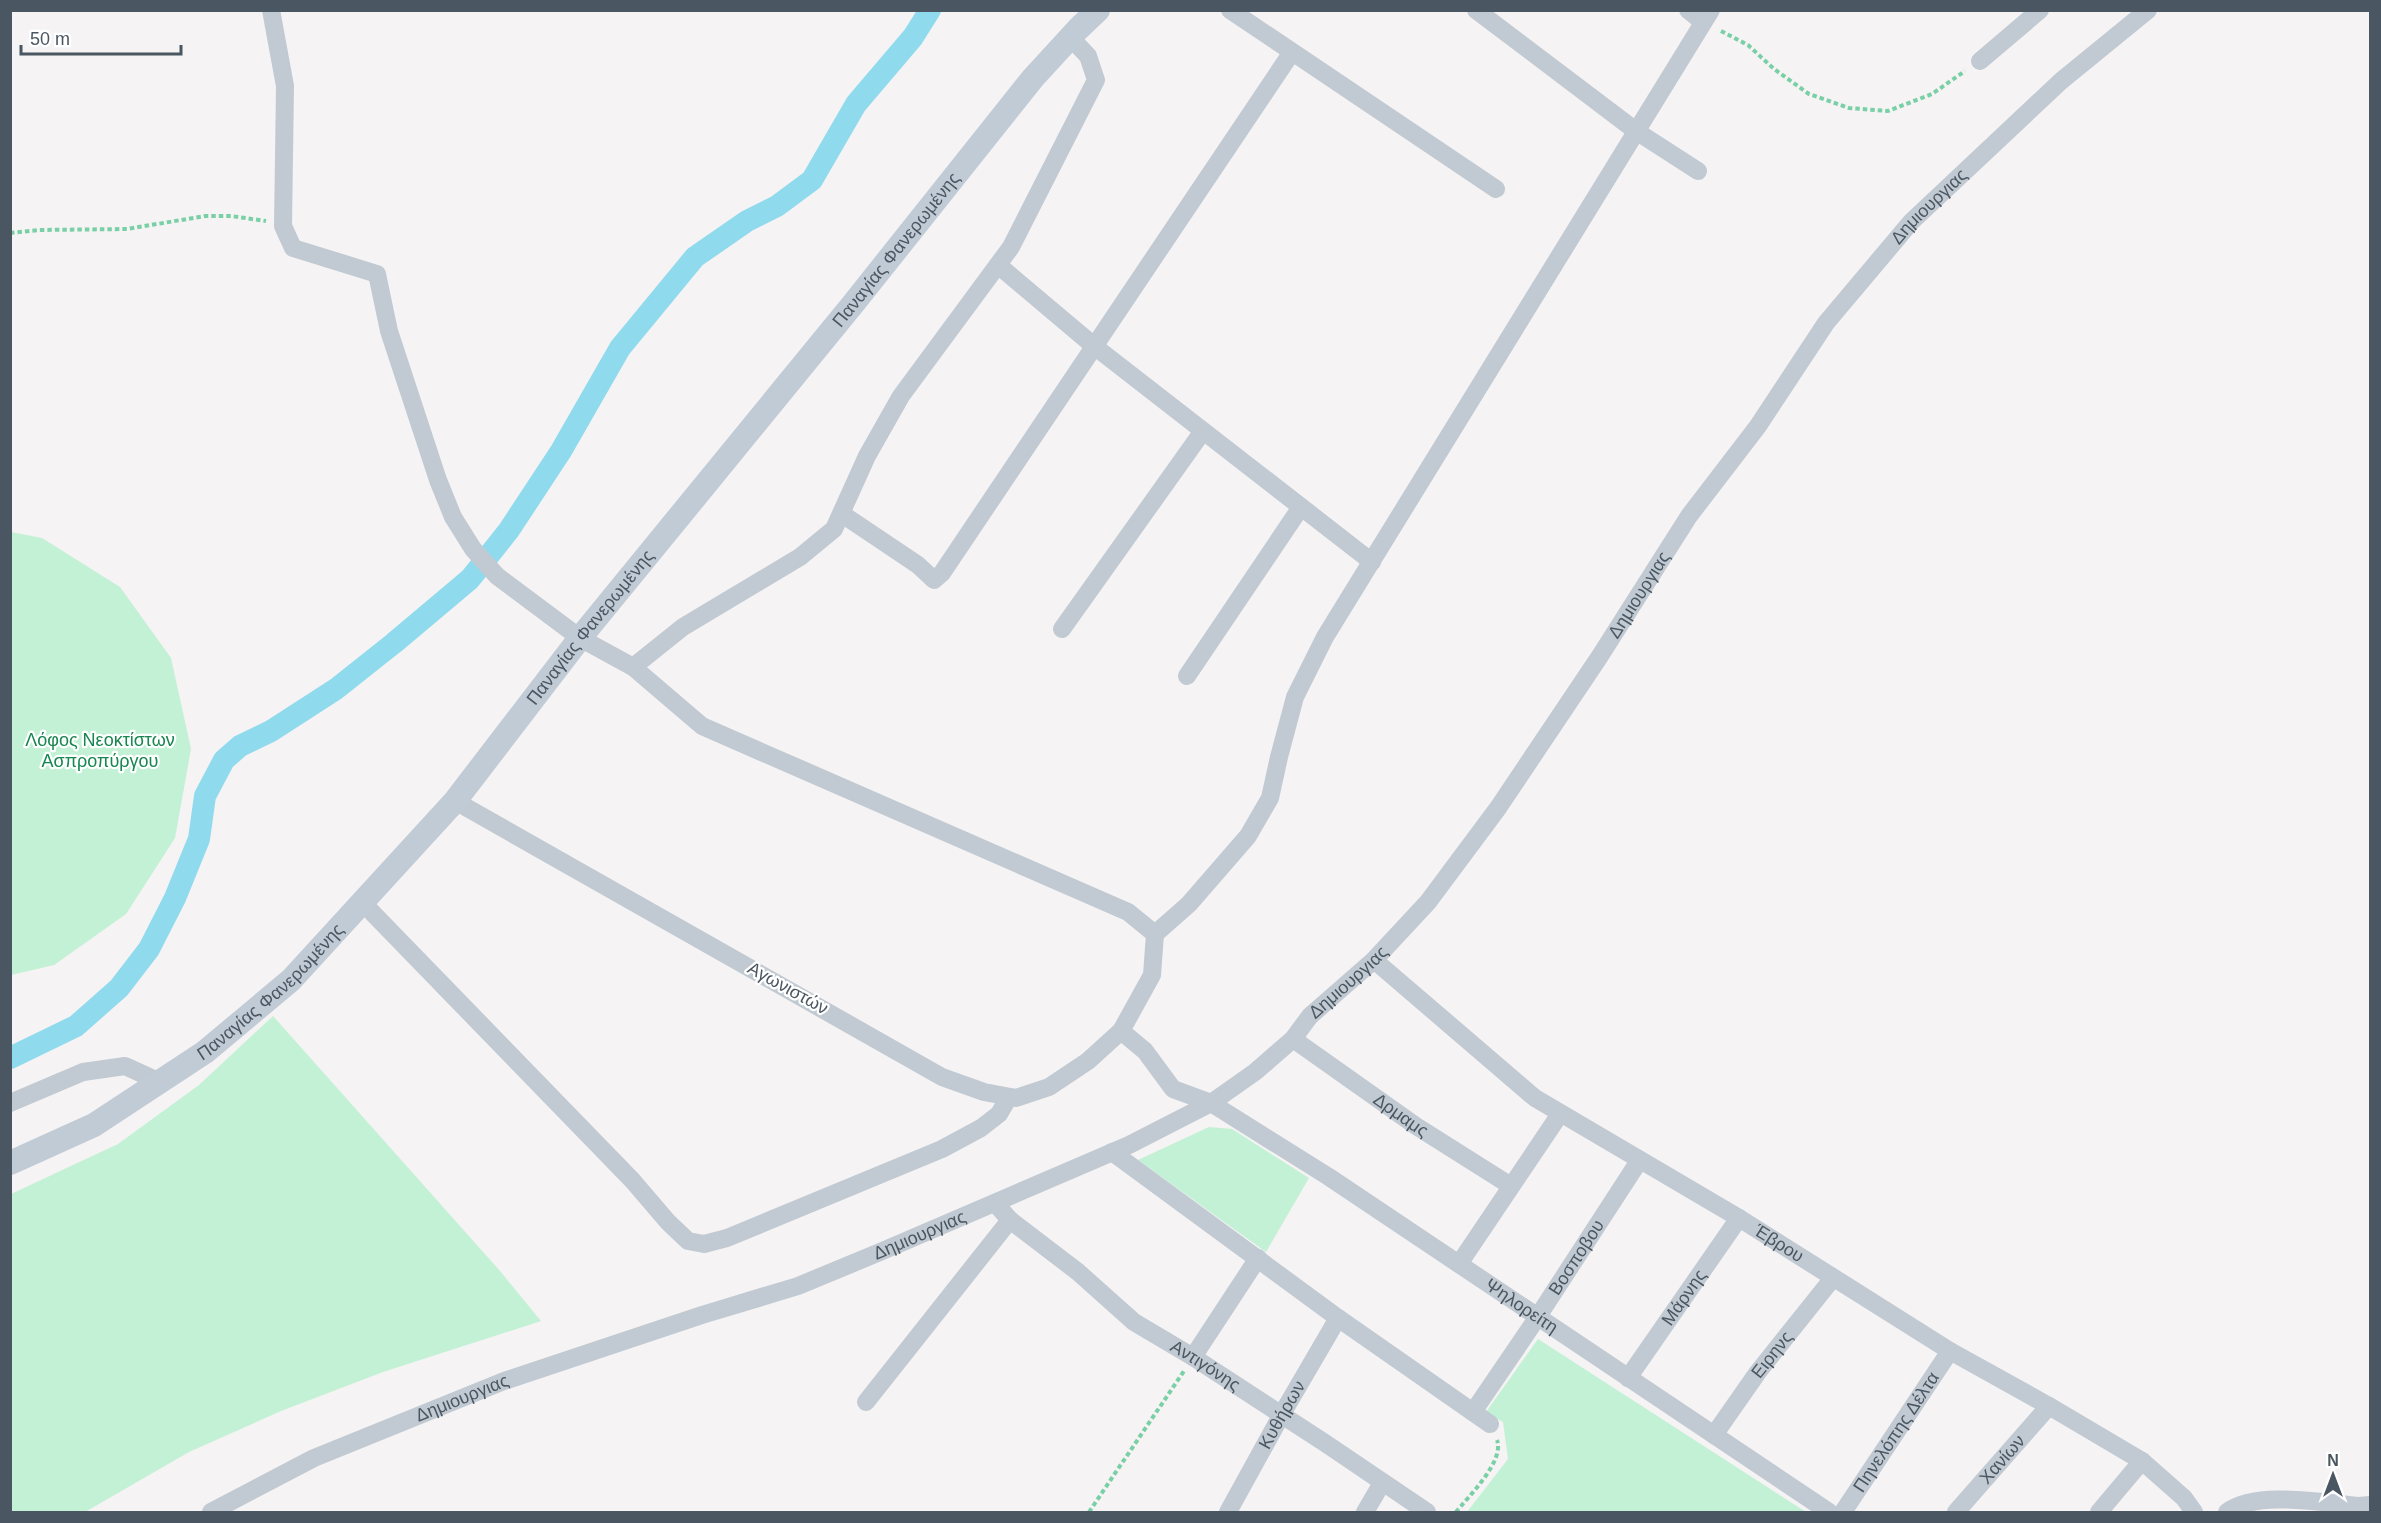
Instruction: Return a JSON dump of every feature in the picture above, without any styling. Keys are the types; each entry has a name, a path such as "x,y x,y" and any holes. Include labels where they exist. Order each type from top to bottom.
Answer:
{"main road":[{"name":"Παναγίας Φανερωμένης","path":"10,1163 94,1125 205,1052 291,981 455,801 679,514 853,304 1033,78 1098,10"}],"street":[{"path":"271,10 285,86 283,225 293,248 377,274 389,331 438,480 453,517 473,549 496,576 580,638 633,667 702,726 1128,912 1155,934 1189,904 1254,827 1270,798 1295,697 1325,637 1707,16 1688,10"},
{"path":"1230,10 1496,189"},
{"path":"1476,10 1636,131 1698,171"},
{"path":"1980,61 2040,10"},
{"name":"Δημιουργιας","path":"211,1512 314,1458 504,1381 702,1315 798,1286 995,1203 1112,1152 1211,1103 1255,1072 1293,1039 1310,1016 1374,960 1428,902 1498,808 1600,656 1689,516 1758,426 1826,323 1911,222 2061,81 2148,10"},
{"path":"633,667 683,627 800,557 834,529 867,456 901,396 1011,247 1096,81 1088,56 1071,37"},
{"path":"842,514 918,565 934,580 942,573 1292,52"},
{"path":"998,265 1094,346 1372,562"},
{"path":"1062,629 1203,431"},
{"path":"1187,676 1301,507"},
{"name":"Αγωνιστών","path":"455,801 942,1077 984,1092 1009,1097 1016,1098 1049,1087 1088,1061 1121,1031 1152,975 1155,934"},
{"path":"362,902 543,1086 688,1241 704,1245 727,1238 942,1149 981,1128 999,1114 1009,1097"},
{"name":"Έβρου","path":"1374,960 1535,1098 1739,1218 1950,1351 2142,1461 2184,1498 2194,1512"},
{"name":"Ψηλορείτη","path":"1121,1031 1145,1051 1173,1089 1211,1103 1329,1177 1829,1512"},
{"name":"Δρμαμς","path":"1293,1039 1416,1126 1512,1186"},
{"path":"10,1103 83,1072 124,1066 160,1082"},
{"path":"1458,1264 1560,1114"},
{"path":"1112,1152 1338,1318 1490,1424"},
{"name":"Βοσποβου","path":"1473,1412 1639,1161"},
{"name":"Αντιγόνης","path":"995,1203 1010,1220 1078,1272 1134,1322 1282,1414 1427,1512"},
{"name":"Μάρνης","path":"1628,1378 1739,1218"},
{"path":"867,1402 1010,1220"},
{"path":"1193,1357 1258,1258"},
{"name":"Ειρηνς","path":"1714,1435 1758,1372 1833,1278"},
{"name":"Κυθήρων","path":"1228,1512 1338,1318"},
{"name":"Πηνελόπης Δέλτα","path":"1843,1512 1950,1351"},
{"name":"Χανίων","path":"1956,1512 2049,1406"},
{"path":"2099,1512 2142,1461"},
{"path":"1365,1512 1382,1483"},
{"path":"2227,1512 2264,1499 2361,1508"}],"path":[{"path":"1707,16 1748,45 1774,69 1809,94 1849,108 1888,111 1932,94 1980,61"},
{"path":"10,233 39,230 127,229 205,216 248,218 283,225"},
{"path":"1089,1512 1193,1357"},
{"path":"1456,1512 1492,1468 1499,1444 1490,1424"}],"green space":[{"name":"Λόφος Νεοκτίστων Ασπροπύργου","path":"11,532 42,538 120,587 171,658 191,749 175,838 126,914 54,965 11,975"},
{"path":"273,1016 500,1271 541,1321 383,1372 281,1411 189,1452 85,1512 11,1512 11,1194 118,1144 199,1085"},
{"path":"1209,1127 1232,1129 1309,1178 1266,1252 1138,1160"},
{"path":"1538,1339 1806,1512 1467,1512 1508,1459 1503,1422 1486,1412"}],"waterway":[{"path":"10,1058 76,1026 119,988 149,949 175,898 199,839 205,796 224,760 240,746 271,731 336,689 470,579 509,530 561,451 620,348 695,257 747,221 777,206 812,180 856,104 913,37 930,10"}]}
